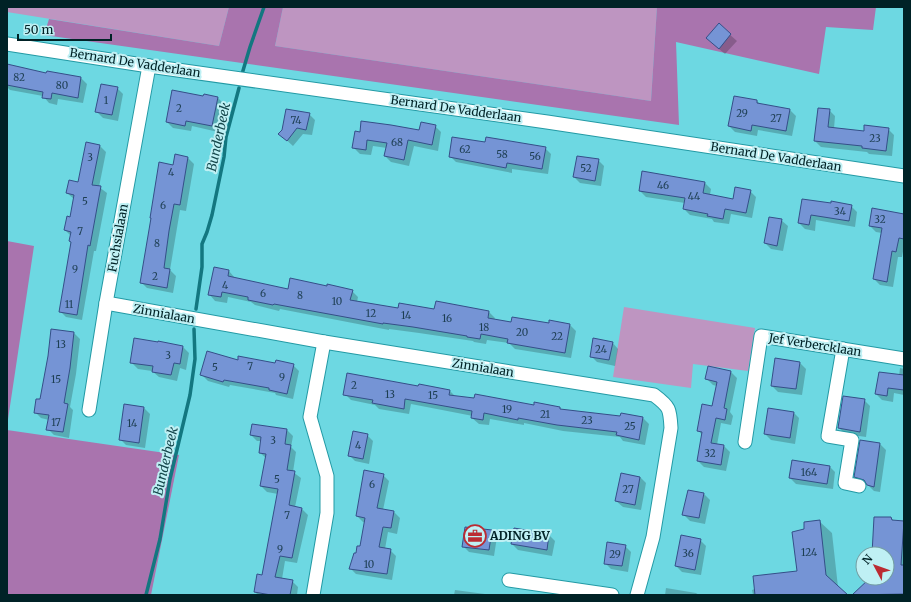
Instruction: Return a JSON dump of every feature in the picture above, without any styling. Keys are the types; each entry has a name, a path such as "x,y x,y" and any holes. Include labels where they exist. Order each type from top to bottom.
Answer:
{"street":[{"name":"Bernard De Vadderlaan","path":"7,44 149,66 546,122 904,176"},
{"name":"Fuchsialaan","path":"89,410 106,303 149,66"},
{"name":"Zinnialaan","path":"106,303 324,342 654,396 665,403 670,412 671,428 653,537 637,595"},
{"name":"Jef Verbercklaan","path":"745,442 761,336 904,358"},
{"path":"313,595 327,513 327,476 310,418 324,342"},
{"path":"843,349 828,436 852,440 845,483 859,486"},
{"path":"509,580 612,595"}],"shaded area":[{"path":"7,7 229,7 219,46 7,12"},
{"path":"229,7 283,7 275,46 651,101 657,7 876,7 873,30 826,27 819,74 676,42 679,125 44,35 49,19 219,46"},
{"path":"283,7 657,7 651,101 275,46"},
{"path":"7,241 34,246 7,426"},
{"path":"624,307 755,328 748,371 693,364 691,388 613,377"},
{"path":"7,430 179,455 151,595 7,595"}],"building":[{"path":"719,23 731,34 719,49 706,38"},
{"path":"7,64 46,73 47,71 81,77 78,98 52,93 51,99 42,98 43,92 7,85"},
{"path":"101,84 118,87 112,115 95,112"},
{"path":"172,90 203,96 204,94 218,97 212,126 186,121 185,126 166,122"},
{"path":"734,96 757,100 757,103 790,109 786,131 752,125 751,131 728,126"},
{"path":"818,108 830,109 828,127 864,131 864,125 889,128 886,151 862,148 862,146 814,141"},
{"path":"286,109 310,113 306,130 297,128 287,141 278,134 282,130"},
{"path":"361,121 419,130 421,122 436,125 432,145 408,140 404,160 384,156 387,143 367,140 366,150 352,148 355,131 360,132"},
{"path":"452,137 485,142 486,137 546,147 542,169 507,163 506,168 449,157"},
{"path":"86,142 100,145 92,185 101,186 90,246 88,245 77,315 59,312 71,242 69,241 71,232 64,230 67,216 70,217 74,195 66,193 69,180 78,182"},
{"path":"175,154 188,157 180,205 174,204 169,231 164,268 170,269 167,288 140,283 159,162 173,165"},
{"path":"577,156 599,159 595,181 573,177"},
{"path":"642,171 705,182 703,193 733,199 735,187 751,190 746,213 725,209 723,219 707,216 708,214 683,209 685,198 639,191"},
{"path":"802,199 831,203 831,201 852,205 849,221 811,215 809,225 798,223"},
{"path":"872,208 904,214 904,239 899,238 896,252 892,251 887,282 873,279 882,228 869,226"},
{"path":"769,217 782,219 777,246 764,243"},
{"path":"214,267 229,270 228,276 288,289 290,278 327,286 327,284 353,290 350,300 398,308 399,303 434,309 436,301 489,311 488,318 511,322 512,317 549,323 549,320 570,324 565,353 507,343 508,339 481,334 480,339 273,305 248,300 248,297 222,292 221,297 208,295"},
{"path":"51,329 74,332 64,403 68,404 63,432 46,430 49,415 34,413 36,399 40,399 48,356"},
{"path":"134,338 183,346 180,364 174,363 171,375 152,372 153,366 130,363"},
{"path":"593,338 613,342 609,360 590,357"},
{"path":"207,351 238,360 238,356 275,363 276,360 294,364 287,394 269,390 269,388 224,380 223,382 200,375"},
{"path":"775,358 800,362 796,389 771,386"},
{"path":"708,366 731,371 724,408 727,409 725,420 716,418 711,443 724,445 721,465 697,461 702,432 697,431 702,404 712,406 717,382 705,379"},
{"path":"879,372 904,375 904,390 888,388 887,396 875,394"},
{"path":"347,373 418,386 419,384 450,390 449,395 474,398 475,394 534,405 534,402 560,407 560,409 620,416 621,413 643,417 639,440 616,435 617,432 557,425 518,418 518,420 484,413 483,420 471,418 472,411 405,399 404,409 372,403 373,400 343,395"},
{"path":"843,396 865,399 860,432 838,428"},
{"path":"124,404 144,407 139,443 119,440"},
{"path":"768,408 794,412 790,438 764,434"},
{"path":"252,424 287,429 285,444 291,445 287,470 295,471 289,505 302,508 292,558 280,556 275,577 293,580 290,595 271,595 254,592 257,574 262,575 278,489 260,486 266,454 259,453 261,437 250,435"},
{"path":"353,431 368,434 363,459 348,456"},
{"path":"860,440 880,443 874,487 867,485 864,480 854,477"},
{"path":"792,460 830,466 827,484 789,478"},
{"path":"364,470 384,474 377,508 394,511 391,528 383,527 379,547 391,549 387,574 349,569 354,553 356,553 357,546 360,546 365,518 356,516"},
{"path":"621,473 640,477 635,505 615,501"},
{"path":"688,490 704,493 699,518 682,515"},
{"path":"874,517 891,517 892,520 904,521 901,565 904,565 904,594 852,595 862,586 895,586 895,546 872,546"},
{"path":"820,520 826,575 848,595 755,595 753,576 797,571 792,532 804,529 804,522"},
{"path":"465,527 492,530 489,550 462,547"},
{"path":"514,528 549,534 547,550 511,544"},
{"path":"681,535 701,539 695,570 675,566"},
{"path":"607,542 626,545 622,566 604,564"}],"waterway":[{"name":"Bunderbeek","path":"242,74 264,7"},
{"name":"Bunderbeek","path":"196,309 202,267 202,244 212,215 224,157 226,137 239,88"},
{"name":"Bunderbeek","path":"146,595 160,539 170,479 190,395 195,359 194,329"}],"place":[{"name":"ADING BV","path":"475,536"}]}
